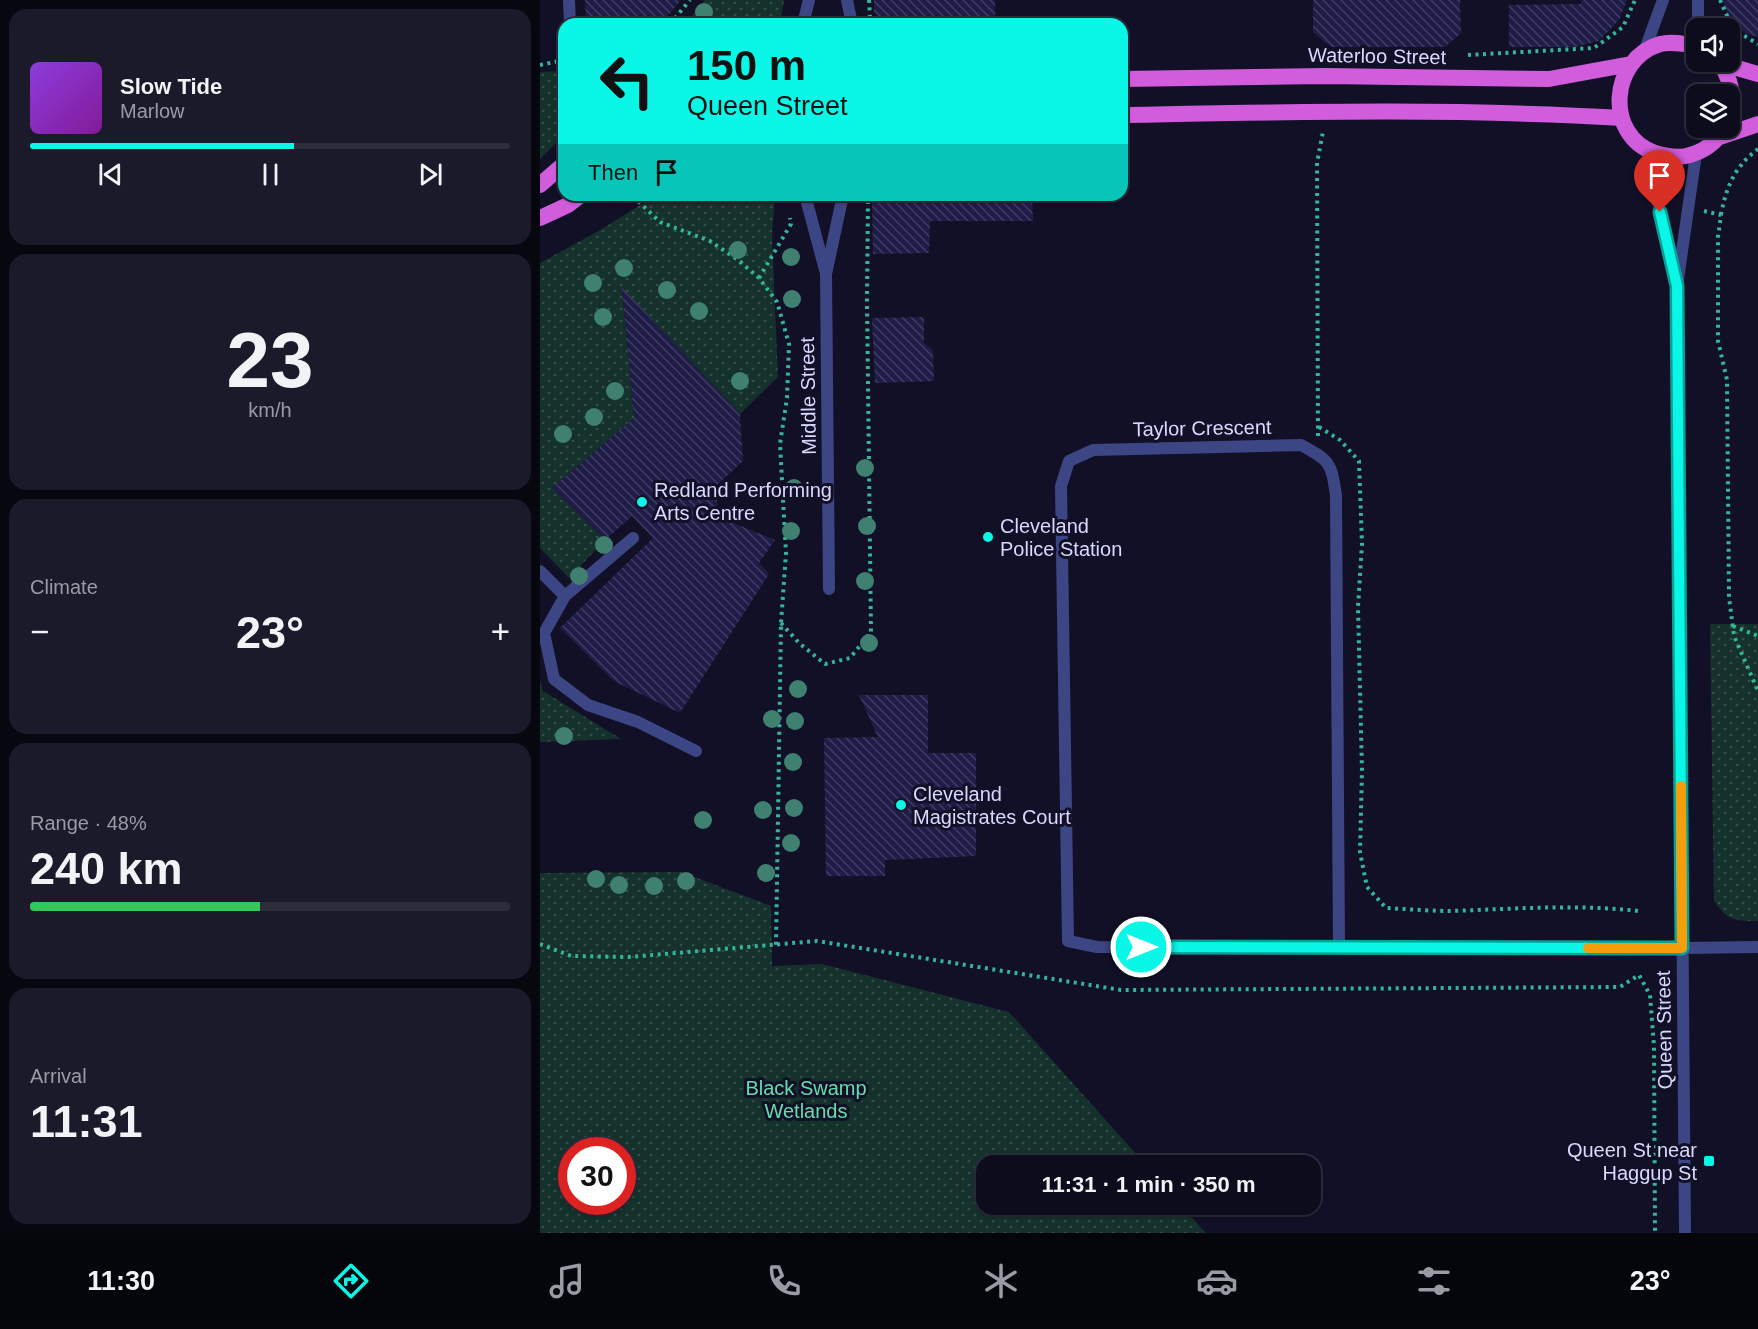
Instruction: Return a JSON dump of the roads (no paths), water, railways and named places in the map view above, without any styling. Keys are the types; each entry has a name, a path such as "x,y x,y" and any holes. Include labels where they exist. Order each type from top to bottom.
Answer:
{"highway":[{"path":"1686,44 1661,44 1644,52 1631,64 1622,81 1619,99 1622,118 1628,131 1637,142 1650,151 1665,156 1680,157 1696,154 1709,147 1717,138"},
{"name":"Waterloo Street","path":"1128,79 1324,76 1549,79 1631,64"},
{"path":"1740,68 1758,74"},
{"path":"1128,115 1326,111 1544,113 1622,118"},
{"path":"1740,128 1758,124"},
{"path":"540,185 558,169"},
{"path":"540,218 573,201"}],"street":[{"path":"569,0 570,18"},
{"path":"804,18 809,0"},
{"path":"847,0 851,18"},
{"path":"1644,52 1662,0"},
{"path":"1698,0 1698,18"},
{"name":"Queen Street","path":"1650,151 1660,212 1677,286"},
{"name":"Queen Street","path":"1685,1233 1677,286 1696,154"},
{"name":"Middle Street","path":"807,201 826,274"},
{"name":"Middle Street","path":"829,589 826,274 842,201"},
{"name":"Taylor Crescent","path":"1301,445 1318,454 1332,467 1336,495 1339,947 1097,947 1068,941 1060,486 1069,460 1093,450 1301,445"},
{"path":"633,538 565,596 544,633 554,679 588,705 638,722 696,751"},
{"path":"540,571 565,596"},
{"path":"1339,947 1758,947"}],"place":[{"name":"Redland Performing Arts Centre","path":"642,502"},
{"name":"Cleveland Police Station","path":"988,537"},
{"name":"Cleveland Magistrates Court","path":"901,805"},
{"name":"Queen St near Haggup St","path":"1709,1161"}],"park label":[{"name":"Black Swamp Wetlands","path":"806,1100"}]}
